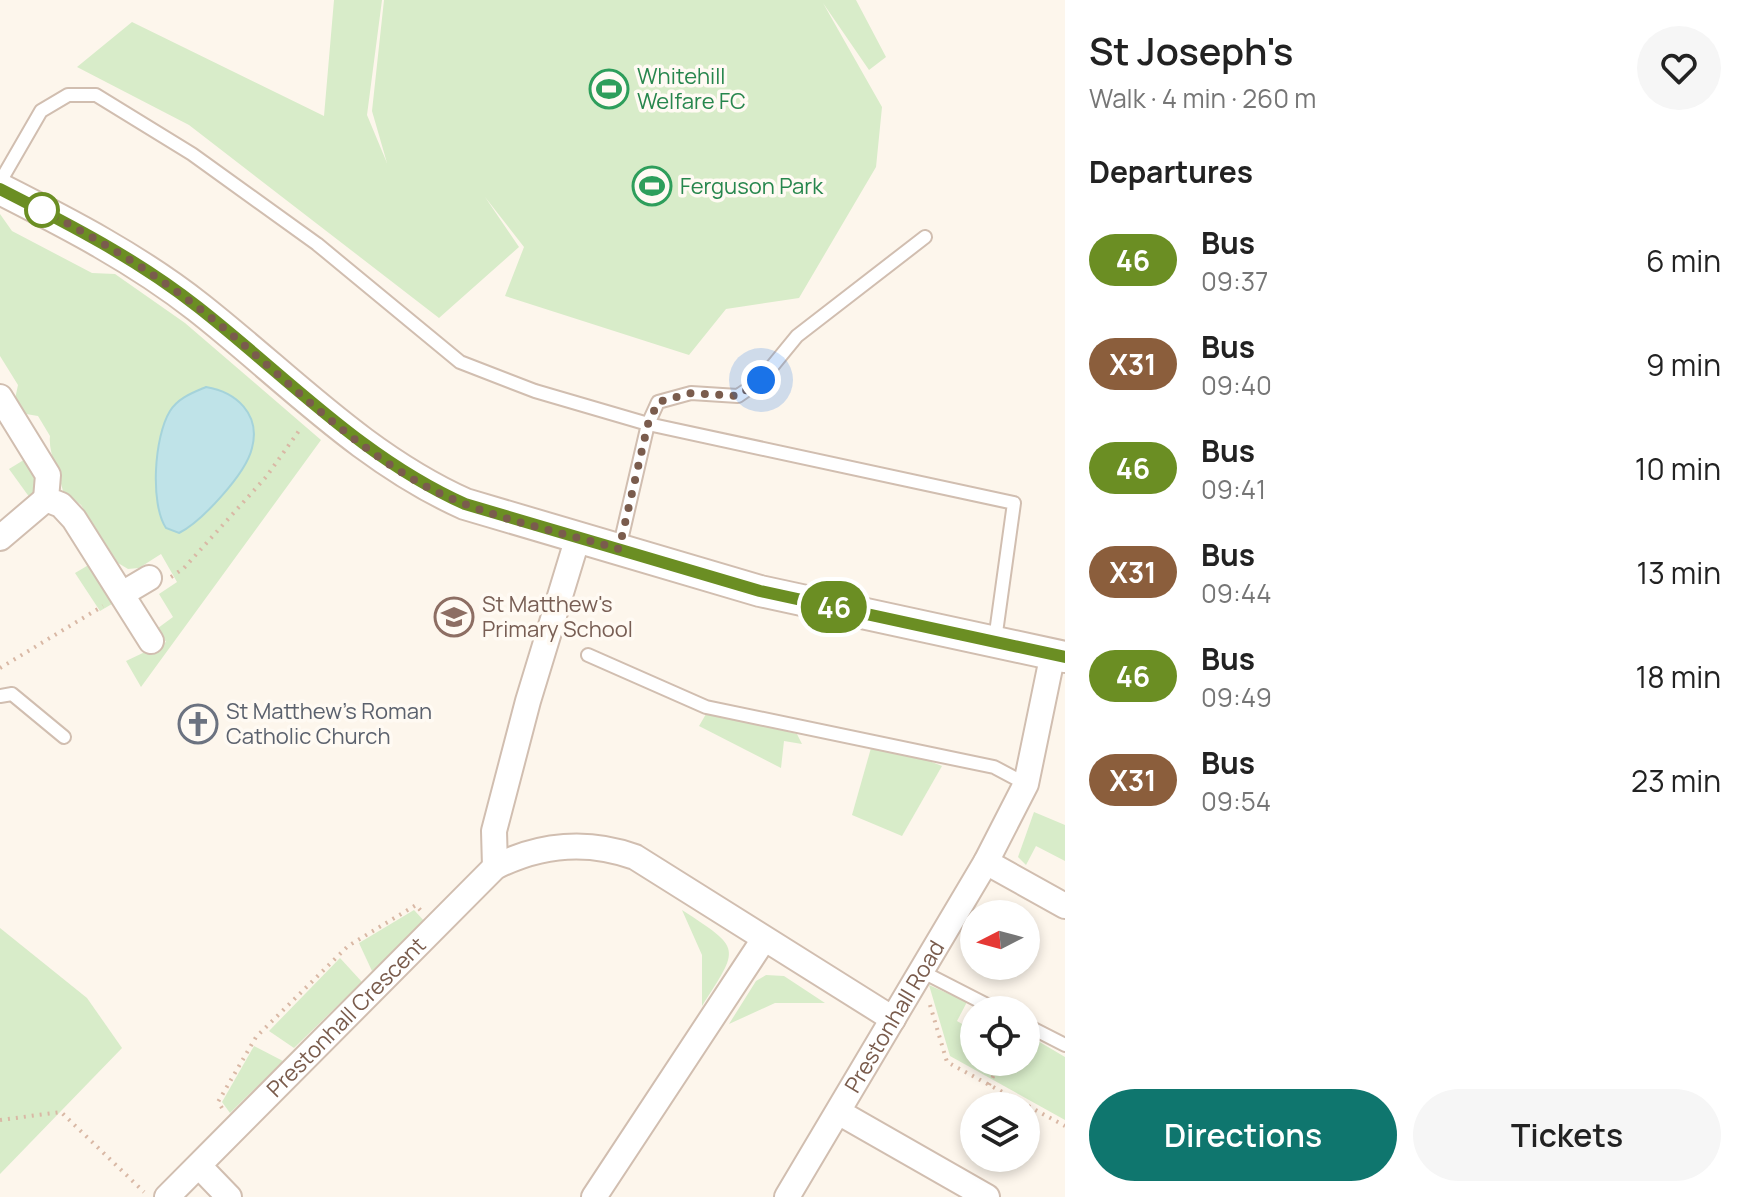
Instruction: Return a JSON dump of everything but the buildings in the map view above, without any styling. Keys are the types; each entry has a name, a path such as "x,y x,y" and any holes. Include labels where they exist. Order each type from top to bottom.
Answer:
{"street":[{"path":"0,189 86,233 143,268 197,306 382,458 431,489 465,504 760,591 1059,655"},
{"path":"0,397 48,475 46,499 0,538"},
{"path":"46,499 61,505 137,585 151,641"},
{"path":"495,867 494,831 528,701 578,537"},
{"name":"Prestonhall Road","path":"787,1197 840,1113 919,970 986,862 1029,773 1059,655"},
{"name":"Prestonhall Crescent","path":"167,1197 495,867 536,852 585,845 607,847 635,857 893,1019"},
{"path":"986,862 1065,906"},
{"path":"594,1197 764,939"},
{"path":"840,1113 987,1197"},
{"path":"200,1167 229,1197"}],"lane":[{"path":"0,182 41,111 68,95 96,95 192,154 317,244 460,362 535,391 648,424 1014,503 995,640"},
{"path":"619,549 648,424 658,402 691,393 738,396 761,380 797,336 925,237"},
{"path":"588,655 706,707 1029,773"},
{"path":"0,696 12,694 64,737"},
{"path":"919,970 970,996"},
{"path":"1040,1032 1065,1045"}],"path":[{"path":"0,668 137,585 153,589 184,568 266,477 318,407"},
{"path":"235,1131 218,1102 256,1037 348,946 416,905 437,925"},
{"path":"919,970 947,1062 1065,1126"},
{"path":"989,1085 993,1076"},
{"path":"0,1120 61,1112 149,1197"}],"green space":[{"name":"Ferguson Park","path":"334,0 382,0 367,115 387,163 372,111 384,0 856,0 886,57 869,70 823,3 882,107 876,167 799,298 726,309 689,355 505,296 524,247 485,197 519,247 439,318 189,125 77,67 132,22 324,116"},
{"path":"0,214 12,231 92,273 115,274 185,323 321,440 141,687 126,661 166,642 158,628 173,617 159,594 177,582 161,554 139,568 128,569 118,563 81,505 63,491 52,456 50,436 38,416 26,414 15,399 18,385 0,356"},
{"path":"27,458 39,476 39,492 30,498 9,469"},
{"path":"92,563 117,601 100,611 75,573"},
{"path":"711,712 797,734 802,744 784,741 781,768 699,726 706,714"},
{"path":"871,748 919,757 942,766 902,836 852,815"},
{"path":"1034,812 1065,825 1065,861 1036,846 1026,865 1018,857"},
{"path":"414,910 426,923 372,971 359,943"},
{"path":"682,910 716,933 729,950 723,972 702,1006 702,955"},
{"path":"0,928 87,998 122,1048 0,1174"},
{"path":"340,958 362,982 294,1048 269,1031"},
{"path":"766,975 784,976 825,1003 775,1003 729,1024 756,981"},
{"path":"929,985 960,999 957,1021 960,1023 960,1062 950,1056"},
{"path":"1040,1042 1065,1057 1065,1120 1040,1106 1040,1092 1015,1092 986,1076 1040,1076"},
{"path":"254,1046 283,1061 230,1113 222,1102"}],"water":[{"path":"206,387 227,394 244,407 253,425 252,448 241,471 222,496 199,519 179,533 166,528 161,517 156,487 157,453 173,406"}],"bus line":[{"name":"46","path":"0,189 86,233 143,268 197,306 382,458 431,489 465,504 760,591 1065,657"}],"place":[{"name":"Whitehill Welfare FC","path":"609,89"},
{"name":"Ferguson Park","path":"652,186"},
{"name":"St Matthew's Primary School","path":"454,617"},
{"name":"St Matthew's Roman Catholic Church","path":"198,724"}],"route":[{"path":"42,210 143,268 197,306 352,436 403,473 465,504 619,549 648,424 658,402 691,393 738,396 761,380"}]}
